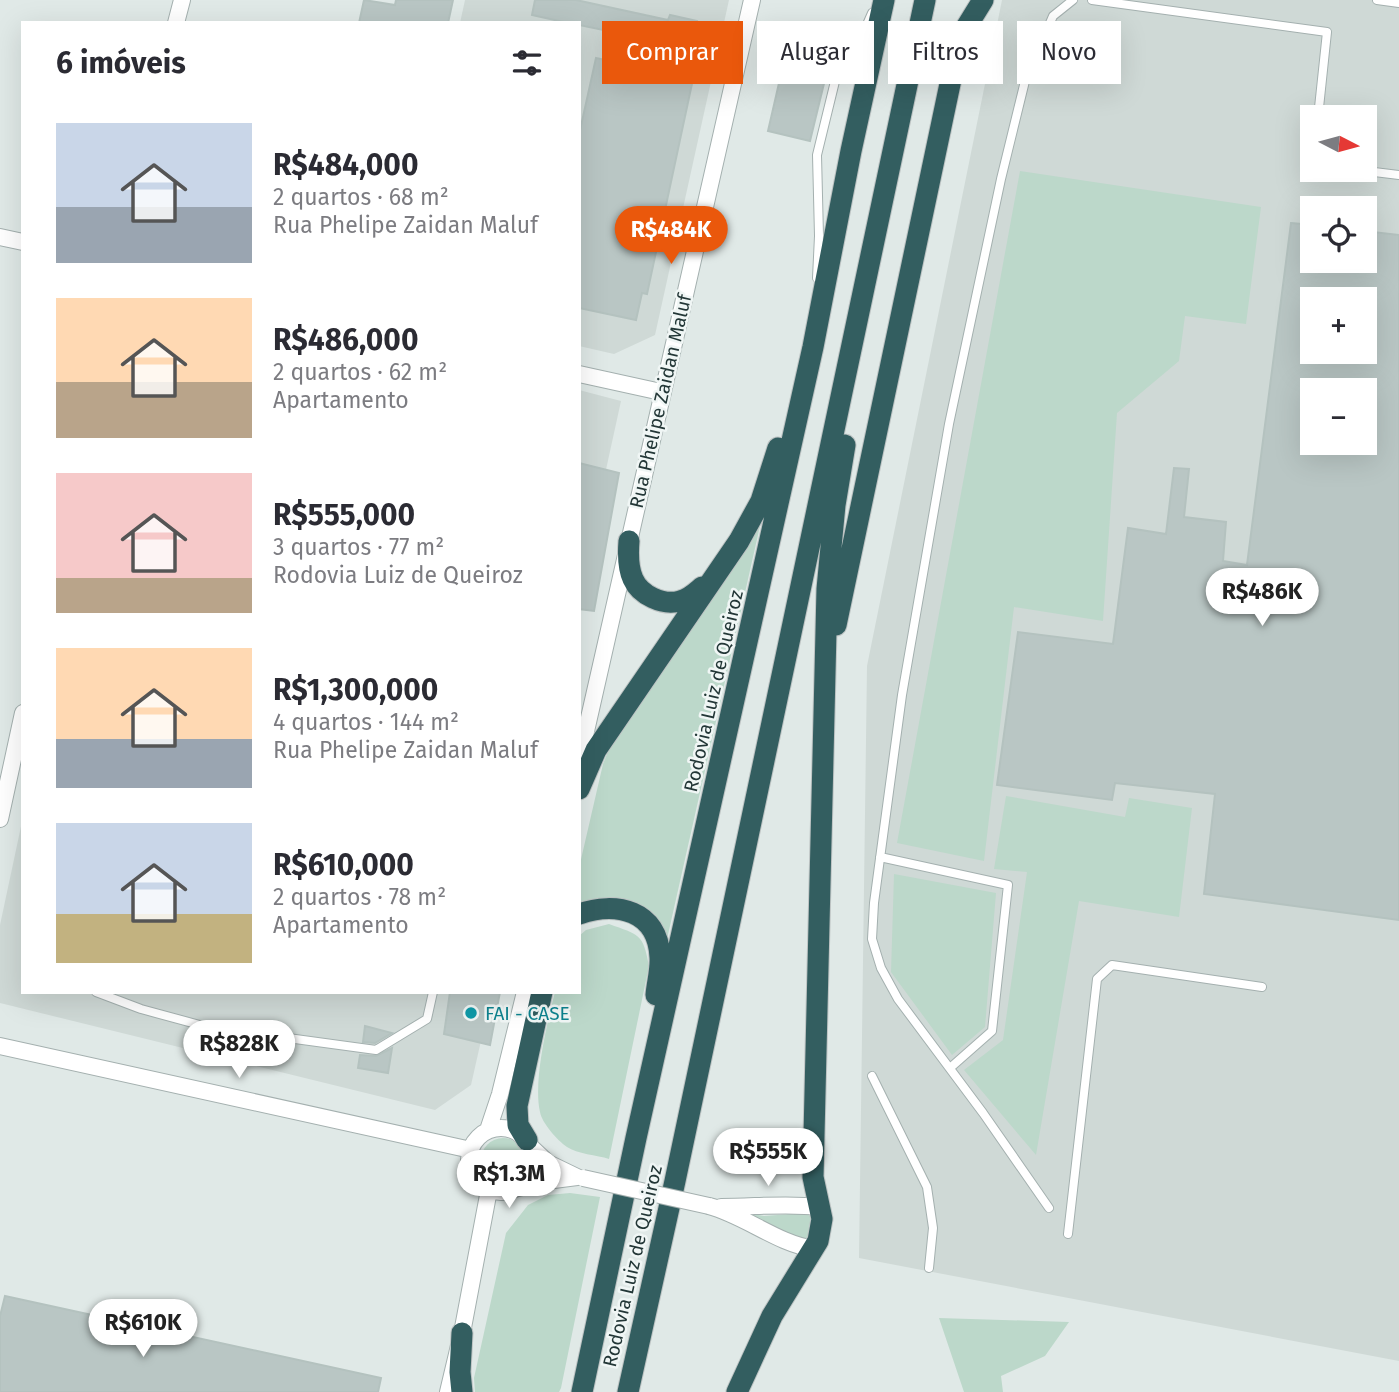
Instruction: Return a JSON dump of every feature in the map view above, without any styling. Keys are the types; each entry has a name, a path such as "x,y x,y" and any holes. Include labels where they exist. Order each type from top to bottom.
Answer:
{"highway":[{"name":"Rodovia Luiz de Queiroz","path":"582,1392 813,347 884,0"},
{"name":"Rodovia Luiz de Queiroz","path":"628,1392 681,1154 925,0"},
{"path":"825,675 954,65 962,34 983,0"},
{"path":"737,1392 772,1316 814,1249 822,1231 813,1177 827,589 835,505 887,183"},
{"path":"581,784 596,750 739,541 761,501 813,347"},
{"path":"629,541 628,555 633,580 640,589 660,601 671,603 692,596 717,573"},
{"path":"581,914 609,907 622,909 640,916 658,941 661,958 636,1138"},
{"path":"529,1143 519,1125 517,1106 542,994"},
{"path":"569,1392 615,1241"},
{"path":"462,1333 462,1392"}],"street":[{"path":"177,21 182,0"},
{"name":"Rua Phelipe Zaidan Maluf","path":"581,753 752,0"},
{"path":"0,237 21,242"},
{"path":"581,374 661,393"},
{"path":"0,819 21,722"},
{"path":"488,1130 500,1094 525,994"},
{"path":"0,1046 471,1150"},
{"path":"580,1178 546,1181 500,1192 489,1190 474,1176 470,1168 471,1150 480,1135 488,1130 513,1129 548,1163 580,1178 711,1206 756,1225 784,1242 814,1249"},
{"path":"515,1189 530,1176 534,1157 529,1143"},
{"path":"448,1392 489,1190"},
{"path":"711,1206 760,1207 792,1204 820,1207"}],"lane":[{"path":"813,347 819,236 817,155 838,69 861,38 876,0"},
{"path":"1049,1208 898,999 881,968 872,939 902,695 946,438 1001,178 1025,81 1053,16 1073,0"},
{"path":"1092,0 1327,32 1319,105"},
{"path":"1377,0 1399,3"},
{"path":"1377,172 1399,175"},
{"path":"880,857 1008,885 992,1031 950,1068"},
{"path":"1068,1234 1097,979 1112,965 1262,987"},
{"path":"101,994 141,1009 207,1027 376,1050 427,1018 433,994"},
{"path":"872,1076 927,1187 933,1228 929,1268"}],"shaded area":[{"path":"465,0 729,0 724,21 602,21 602,84 710,84 655,335 614,354 581,346 581,21 460,21"},
{"path":"1002,0 1399,0 1399,1361 859,1258 867,666 985,84 1003,84 1003,21 998,21"},
{"path":"581,391 621,401 581,584"},
{"path":"21,826 21,994 492,994 471,1085 435,1110 0,1003 0,925"}],"green space":[{"path":"1020,171 1261,207 1246,324 1185,316 1179,361 1117,413 1103,621 1014,607 984,861 897,843"},
{"path":"759,524 665,948 654,924 581,910 581,859 603,764 609,749"},
{"path":"1006,796 1125,817 1129,798 1192,808 1179,917 1079,901 1036,1155 964,1070 1003,1040 1027,872 994,869"},
{"path":"894,874 996,893 985,1027 952,1055 891,972"},
{"path":"609,924 633,933 642,941 649,966 609,1159 582,1153 563,1144 541,1116 538,1100 542,1052 554,994 581,994 581,934 586,930"},
{"path":"503,1138 519,1144 525,1160 519,1176 503,1182 487,1176 481,1160 487,1144"},
{"path":"570,1193 600,1197 561,1388 559,1392 475,1392 474,1378 506,1233 528,1205 548,1195"},
{"path":"736,1211 764,1216 804,1213 813,1217 808,1240 791,1236"},
{"path":"939,1318 1069,1322 1045,1356 1001,1376 1003,1392 964,1392"}],"building":[{"path":"364,0 395,5 396,0 453,0 448,21 359,21"},
{"path":"535,0 576,0 668,20 670,15 697,21 602,21 602,30 581,25 581,21 559,21 532,15"},
{"path":"596,58 602,59 602,84 692,84 647,294 642,293 636,320 581,308 581,126"},
{"path":"779,84 824,84 810,141 768,131"},
{"path":"1291,223 1300,224 1300,273 1377,273 1377,232 1399,235 1399,920 1204,894 1215,794 1115,783 1112,800 997,785 1018,632 1113,644 1128,528 1166,534 1174,468 1189,469 1184,517 1226,522 1223,561 1247,565"},
{"path":"581,464 619,473 594,611 581,609"},
{"name":"FAI - CASE","path":"450,994 500,994 490,1045 444,1034"},
{"path":"365,1026 392,1033 375,1043 363,1042"},
{"path":"392,1048 388,1073 358,1068 360,1055 376,1056"},
{"path":"5,1296 381,1378 378,1392 0,1392 0,1316"}],"place":[{"name":"FAI - CASE","path":"471,1013"}]}
